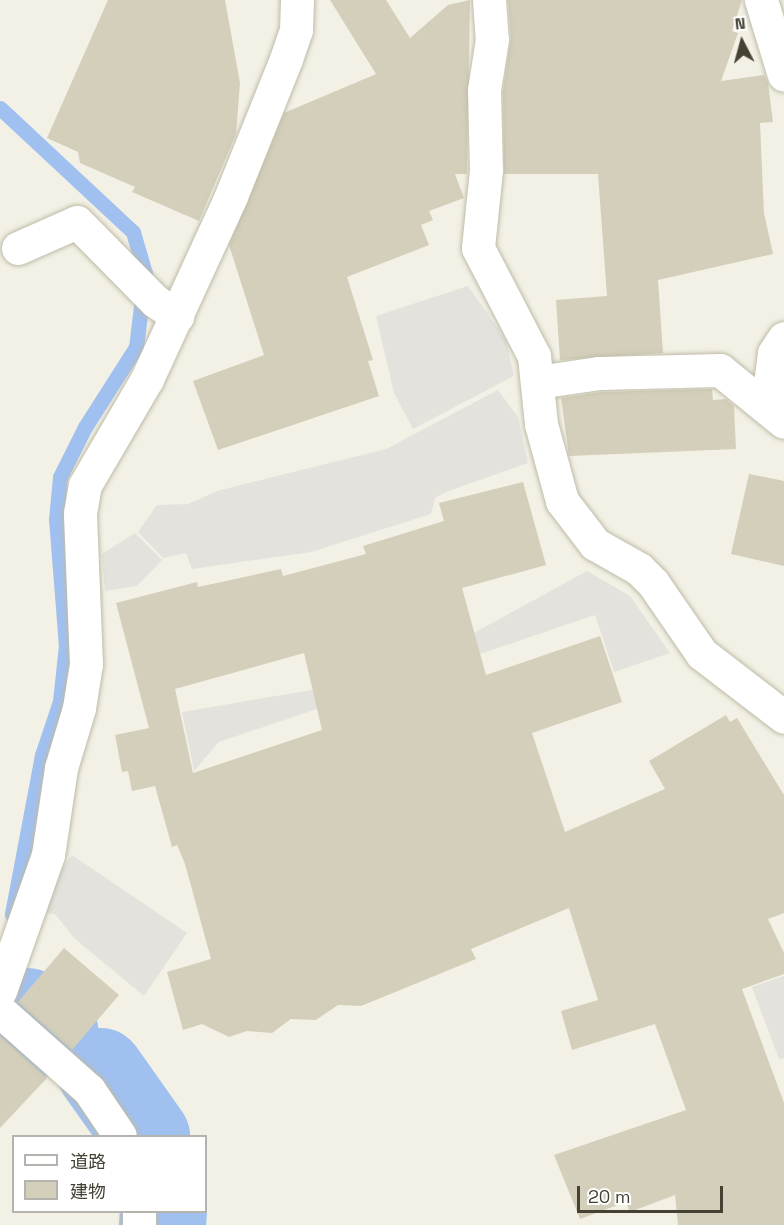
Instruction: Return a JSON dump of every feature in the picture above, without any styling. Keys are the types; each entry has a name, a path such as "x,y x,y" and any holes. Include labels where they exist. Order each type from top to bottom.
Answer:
{"street":[{"path":"0,991 48,855 61,768 79,708 86,664 82,498 90,473 147,380 166,309 286,59 296,30 297,0"},
{"path":"489,0 492,39 484,90 485,188 478,248 481,261 524,332 538,382 551,470 562,501 580,529 595,544 639,569 702,654 784,717"},
{"path":"761,0 784,75"},
{"path":"18,248 77,222 166,309"},
{"path":"776,415 774,353 784,338"},
{"path":"538,382 599,373 720,370 776,415"},
{"path":"0,1011 89,1090 119,1135"}],"shaded area":[{"path":"468,286 506,340 514,376 413,429 394,393 376,316"},
{"path":"498,390 518,417 528,463 446,492 435,498 431,514 311,552 192,569 186,553 163,558 138,532 157,505 188,504 217,491 386,449"},
{"path":"135,533 162,560 137,586 105,591 102,554"},
{"path":"587,571 630,596 670,653 614,672 595,615 219,742 194,771 182,712 347,684 439,652"},
{"path":"72,855 187,933 144,996 74,938 55,914 47,913 52,884"},
{"path":"784,976 784,1058 779,1059 752,987"}],"building":[{"path":"108,0 225,0 240,83 236,134 199,221 132,192 135,187 80,163 78,152 47,138"},
{"path":"330,0 386,0 410,38 448,5 470,0 467,174 455,174 464,198 429,211 433,220 421,225 429,245 347,277 373,360 368,361 379,396 218,450 193,381 264,355 229,245 284,113 376,74"},
{"path":"508,0 742,0 732,31 738,33 721,81 764,75 768,83 773,122 760,123 764,213 773,254 658,280 663,353 560,360 556,300 607,296 598,174 504,174 503,91 511,38"},
{"path":"712,389 713,400 726,399 734,406 736,449 569,456 561,398 601,392"},
{"path":"749,474 784,481 784,566 731,554"},
{"path":"523,482 546,565 462,588 486,675 600,636 622,702 532,733 565,832 665,789 649,761 726,715 730,722 737,718 784,795 784,913 768,919 784,953 784,974 742,989 784,1103 784,1225 678,1225 675,1195 630,1212 626,1202 580,1219 554,1155 686,1110 655,1024 572,1050 561,1011 598,1000 569,908 471,949 476,959 361,1006 338,1005 316,1020 291,1019 272,1033 247,1031 229,1037 202,1024 183,1030 167,972 211,959 185,864 177,845 172,847 155,786 132,791 128,771 122,772 115,735 149,728 116,603 197,582 198,587 281,569 283,576 366,554 363,546 444,521 439,503","holes":["304,653 322,730 193,773 175,689"]},
{"path":"64,948 119,995 72,1050 18,1002"},
{"path":"0,1036 47,1078 0,1128"}],"waterway":[{"path":"0,108 133,232 145,273 136,347 85,427 60,477 56,519 66,645 60,701 42,755 12,914"},
{"path":"27,1011 55,1034"},
{"path":"100,1071 145,1135"},
{"path":"162,1225 163,1213"}]}
